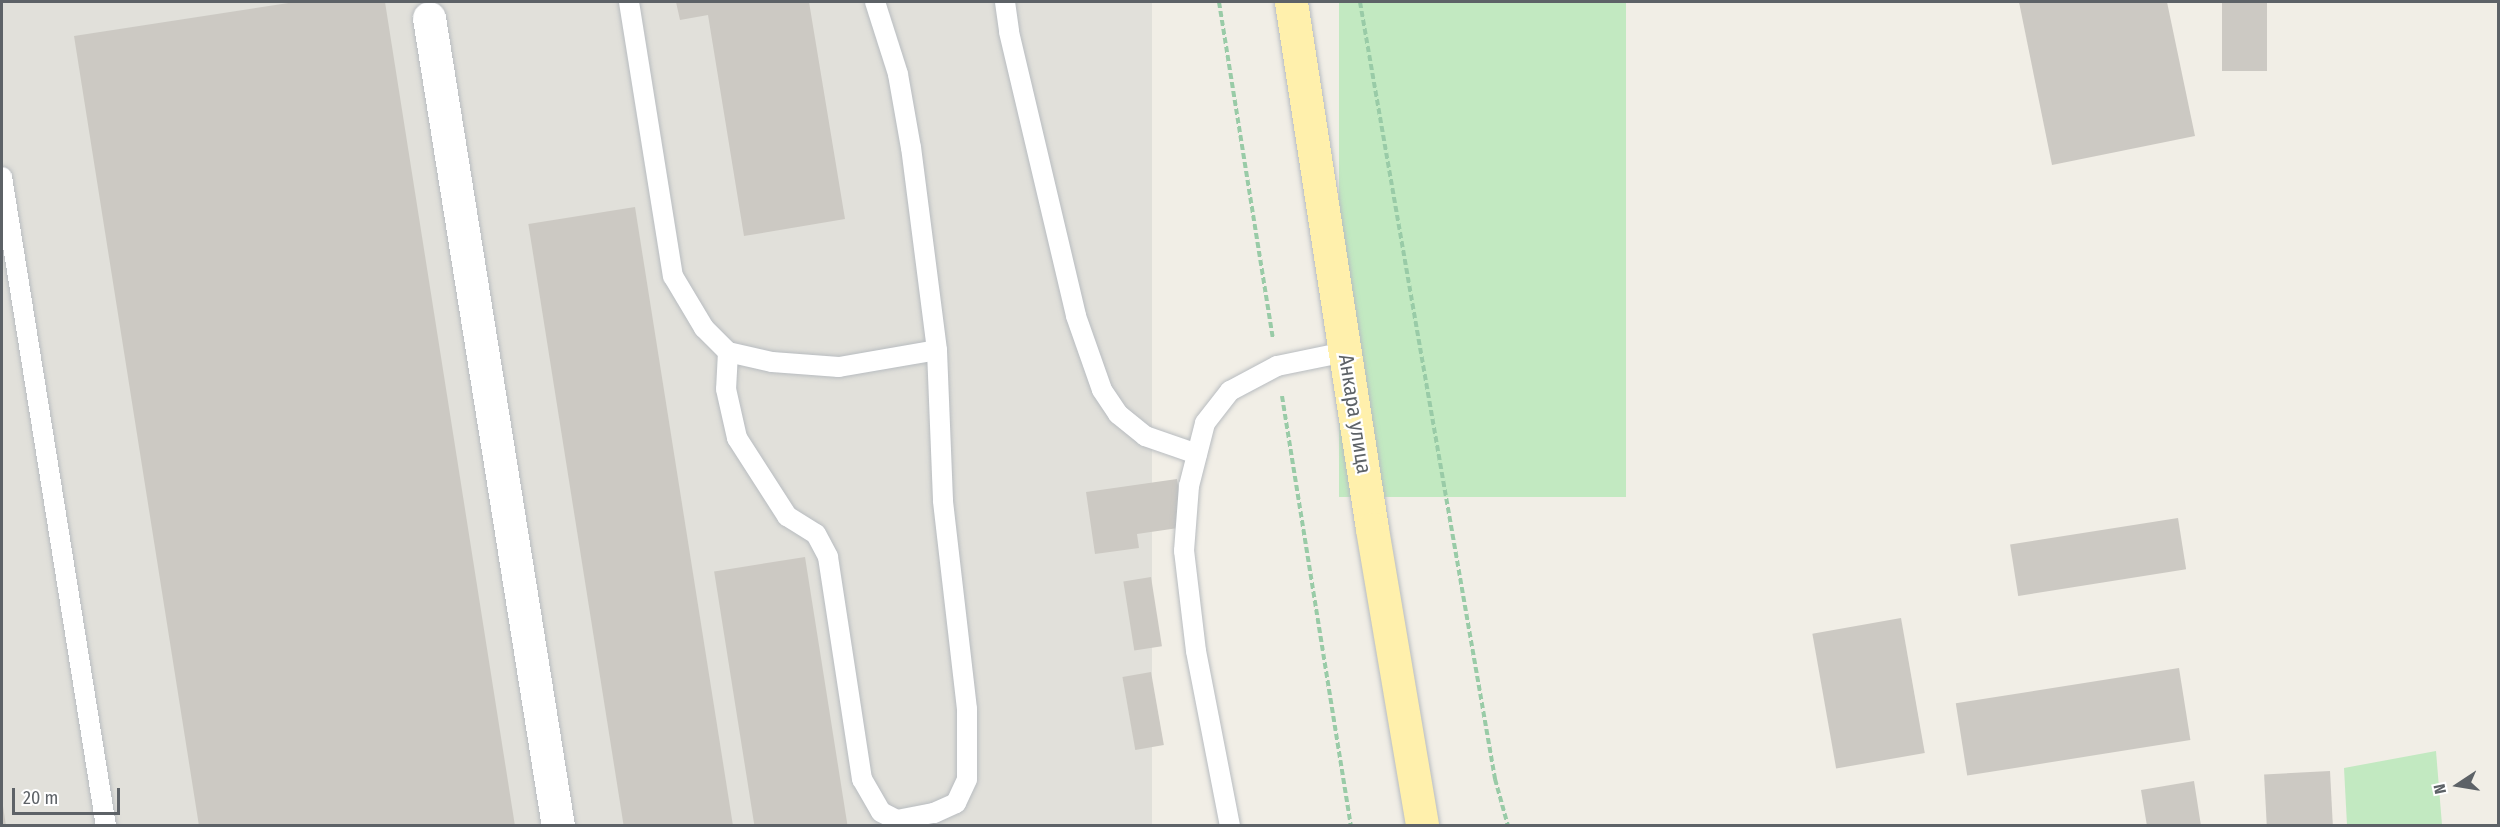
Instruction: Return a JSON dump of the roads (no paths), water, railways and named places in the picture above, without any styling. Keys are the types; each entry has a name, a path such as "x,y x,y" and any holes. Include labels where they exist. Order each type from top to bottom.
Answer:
{"main road":[{"name":"Анкара улица","path":"1291,2 1422,825"}],"street":[{"path":"429,18 558,825"}],"lane":[{"path":"629,2 673,276 704,328 728,352 772,362 839,367 937,350"},
{"path":"1005,2 1012,42 1076,316 1102,390 1118,414 1145,436 1197,454"},
{"path":"728,352 726,389 737,438 787,516 816,534 828,557 862,778 881,812 897,820 934,813 956,803 967,779 967,709 943,500 937,350 909,137 898,74 875,3"},
{"path":"2,177 106,825"},
{"path":"1230,825 1196,651 1184,551 1189,486 1205,423 1230,391 1277,366 1345,352"}]}
